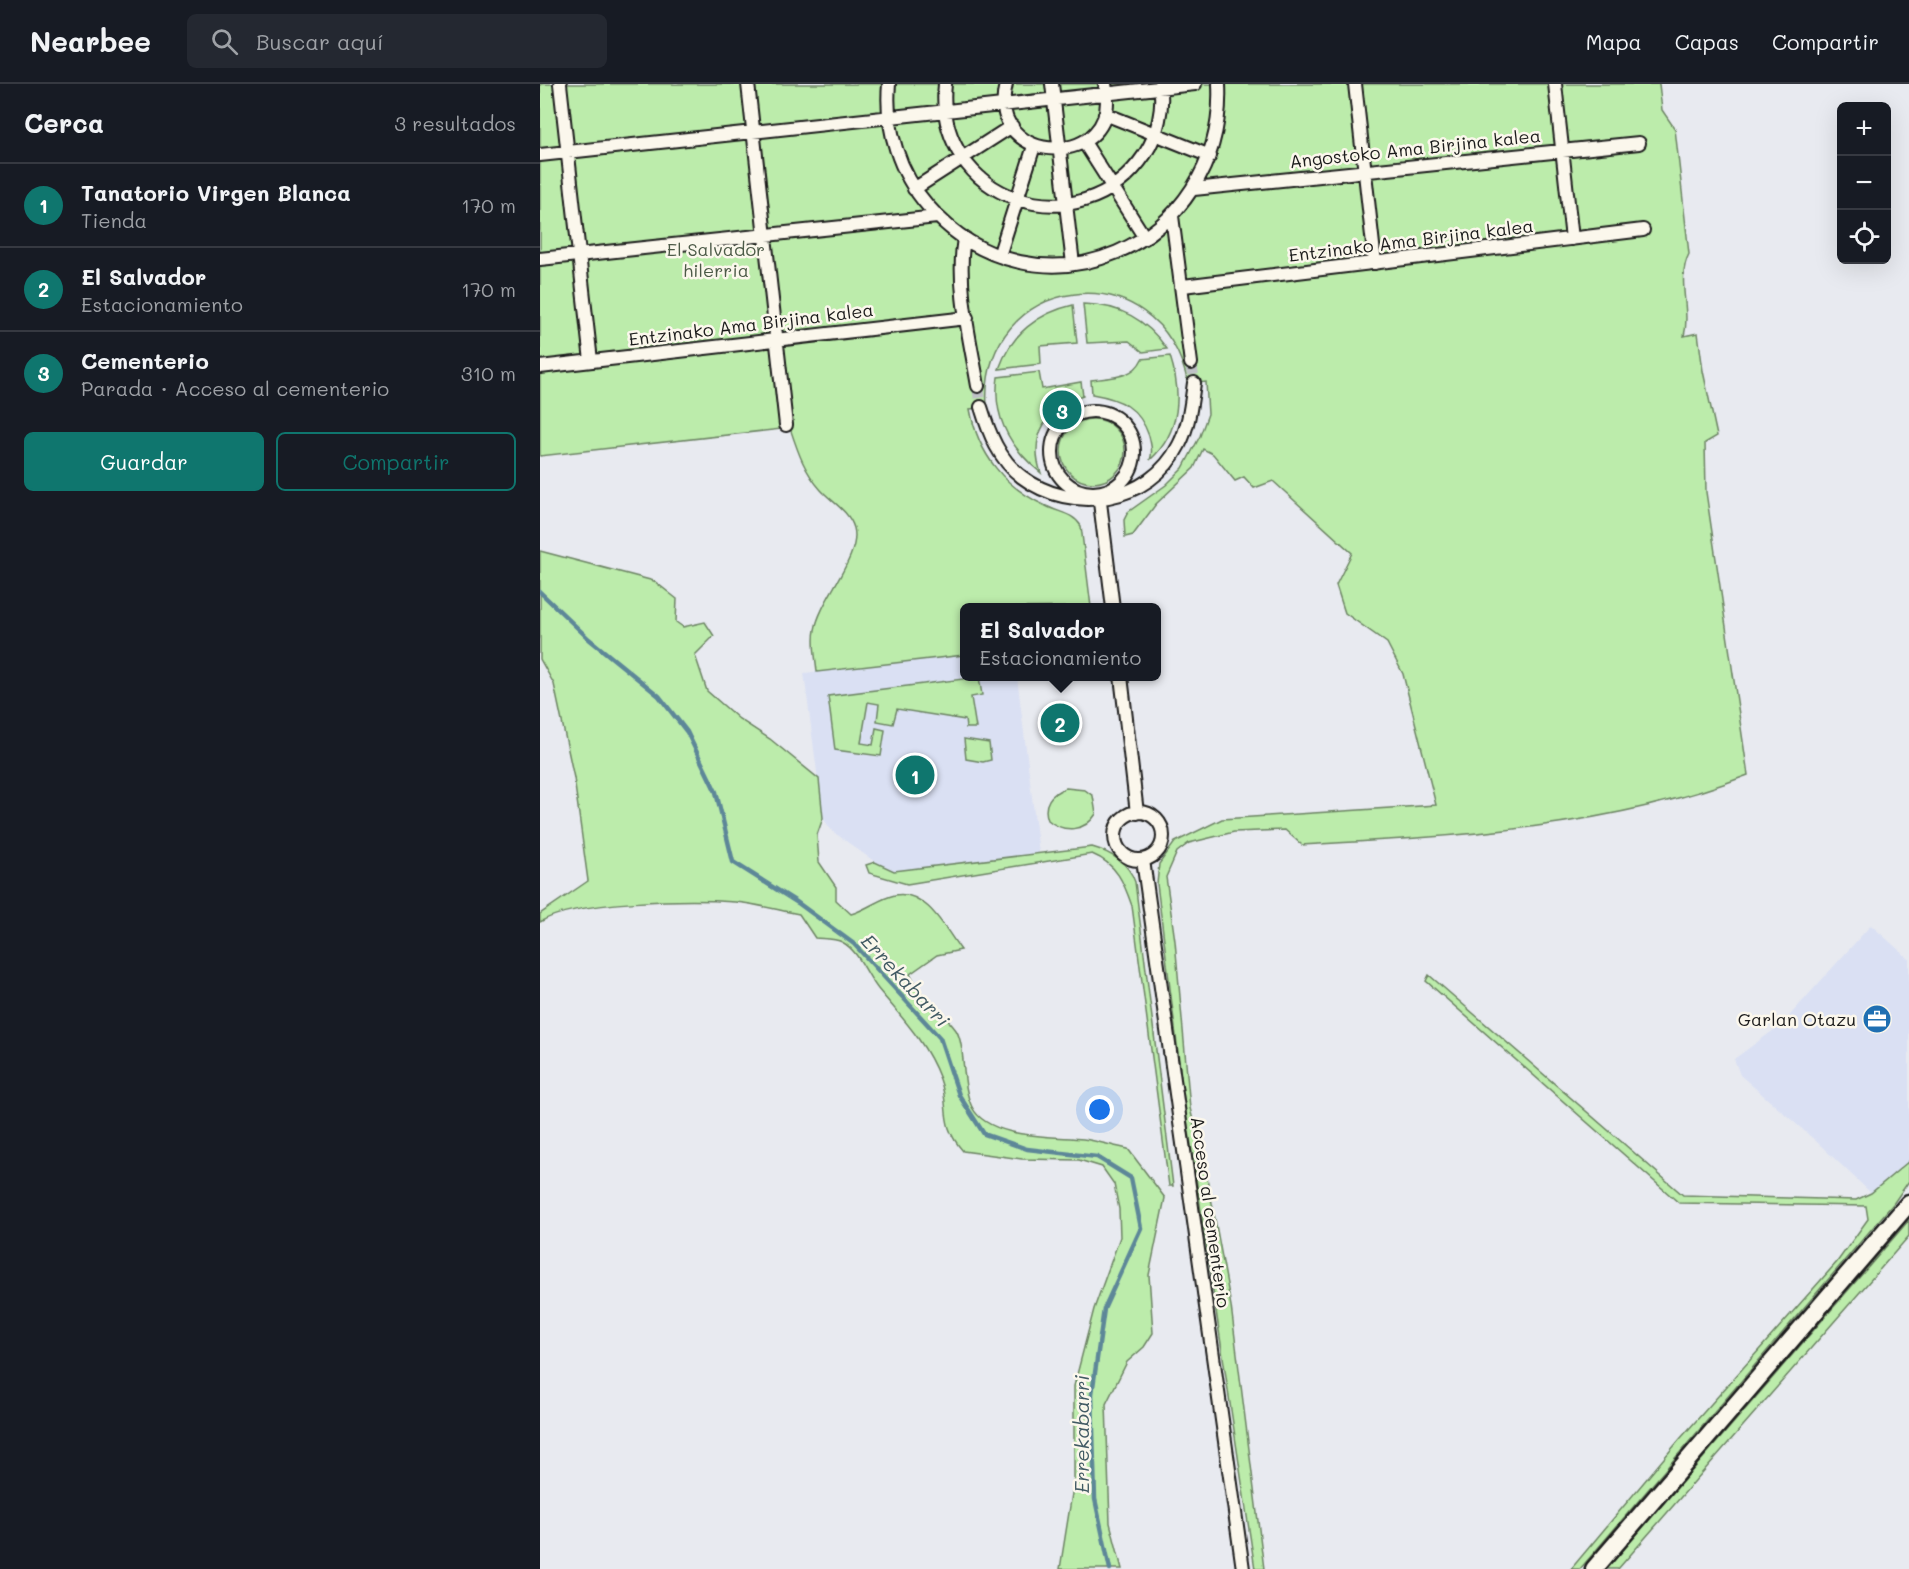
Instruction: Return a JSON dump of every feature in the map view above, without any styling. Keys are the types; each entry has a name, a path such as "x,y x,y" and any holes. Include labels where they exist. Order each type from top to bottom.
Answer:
{"main road":[{"path":"1594,1569 1909,1203"}],"street":[{"path":"560,84 591,361"},
{"path":"748,84 786,425"},
{"path":"889,84 889,119 899,159 914,189 937,217 964,238 999,256 1036,264 1073,264 1111,255 1145,238 1172,216 1194,189 1210,156 1218,123 1219,84"},
{"path":"945,84 945,112 954,144 963,158 986,183 1017,200 1041,205 1066,205 1091,199 1113,188 1138,164 1155,134 1161,104 1161,86"},
{"path":"1006,84 1004,106 1011,126 1022,138 1035,146 1060,150 1084,142 1100,125 1105,114 1106,89"},
{"path":"1052,84 1073,264"},
{"path":"540,154 1004,106 1054,100 1106,89 1195,84"},
{"path":"1355,84 1375,263"},
{"path":"1555,84 1572,239"},
{"path":"1105,114 1210,156"},
{"path":"914,189 1011,126"},
{"path":"1084,142 1145,238"},
{"name":"Angostoko Ama Birjina kalea","path":"1194,189 1639,142"},
{"path":"999,256 1035,146"},
{"path":"1172,216 1191,363"},
{"path":"540,259 937,217"},
{"name":"Entzinako Ama Birjina kalea","path":"1182,286 1643,230"},
{"path":"964,238 961,256 967,318 978,386"},
{"name":"Entzinako Ama Birjina kalea","path":"540,367 967,318"},
{"path":"981,407 996,447 1022,477 1062,496 1084,501 1119,495 1160,470 1179,447 1188,422 1194,383"},
{"path":"1090,411 1106,413 1120,421 1130,434 1134,449 1132,465 1124,479 1100,497 1067,484 1057,471 1052,456 1054,440 1062,426 1074,416 1090,411"},
{"path":"1100,497 1112,603"},
{"path":"1122,681 1137,813"},
{"path":"1137,813 1153,816 1159,822 1163,837 1157,852 1143,860 1124,854 1116,837 1122,820 1137,813"},
{"name":"Acceso al cementerio","path":"1143,860 1243,1569"}],"shaded area":[{"path":"960,655 960,681 1018,681 1039,853 894,871 882,867 832,831 823,818 804,673"},
{"path":"1871,925 1909,959 1909,1161 1871,1193 1740,1075 1734,1059 1782,1024"}],"green space":[{"name":"El Salvador hilerria","path":"540,84 1659,84 1662,110 1675,129 1689,254 1684,274 1686,326 1684,336 1698,333 1703,371 1717,436 1705,443 1706,492 1748,775 1641,808 1585,819 1471,834 1302,845 1285,830 1234,832 1189,843 1177,852 1166,877 1175,941 1190,1108 1209,1187 1231,1306 1264,1569 1255,1569 1183,1092 1157,884 1159,864 1175,842 1222,819 1436,805 1403,674 1387,643 1345,613 1336,585 1352,553 1273,481 1254,488 1244,477 1235,481 1213,454 1203,449 1194,468 1156,504 1133,535 1125,537 1124,520 1128,512 1166,485 1183,468 1200,436 1208,414 1206,382 1188,384 1171,340 1144,311 1110,296 1074,294 1039,305 1011,328 992,362 987,407 970,409 979,441 1006,479 1031,499 1070,516 1081,526 1091,603 960,603 960,655 817,672 814,635 818,618 852,551 855,539 854,528 844,512 810,476 790,428 540,456"},
{"path":"1083,304 1109,307 1131,316 1150,329 1167,349 1143,352 1129,341 1087,343"},
{"path":"1073,305 1077,343 1040,346 1041,364 999,369 1011,345 1027,327 1048,313"},
{"path":"1170,356 1176,384 1176,411 1168,437 1150,460 1152,451 1150,439 1140,418 1128,406 1120,402 1092,394 1091,380 1127,374 1138,366 1142,359"},
{"path":"1039,372 1042,389 1081,382 1083,396 1060,407 1044,424 1037,446 1041,473 1020,453 1006,431 998,405 997,392 998,377"},
{"path":"1093,419 1111,425 1119,433 1125,451 1119,469 1111,477 1093,483 1075,477 1067,469 1061,451 1067,433 1075,425"},
{"path":"540,551 654,581 677,599 676,622 683,627 705,622 714,636 695,655 707,691 739,719 770,739 819,779 823,818 817,835 819,862 836,887 836,900 851,914 889,897 906,895 926,904 942,922 961,950 937,955 910,974 920,991 956,1030 961,1046 969,1098 972,1107 980,1117 992,1125 1022,1134 1083,1139 1128,1149 1165,1198 1149,1275 1153,1333 1144,1347 1127,1362 1106,1404 1110,1523 1122,1569 1060,1569 1074,1481 1074,1386 1094,1309 1120,1237 1119,1209 1114,1184 1102,1167 1079,1160 1022,1159 963,1151 950,1132 940,1079 921,1042 878,989 853,951 839,941 815,938 799,914 735,902 664,901 579,909 540,922 540,914 588,881 574,778 554,684 540,659"},
{"path":"960,679 980,681 982,695 971,697 976,728 966,728 965,720 897,709 893,724 877,721 879,704 868,702 861,743 873,745 876,728 885,730 881,756 835,750 828,696"},
{"path":"964,739 989,743 991,760 983,762 966,759"},
{"path":"1066,788 1085,790 1093,796 1096,814 1086,824 1074,829 1054,824 1048,820 1046,814 1047,804 1052,796"},
{"path":"1092,847 1118,859 1128,869 1135,882 1173,1186 1169,1186 1132,906 1114,869 1092,854 907,884 869,873 866,865 875,862 894,871"},
{"path":"1429,975 1683,1195 1856,1200 1871,1193 1909,1161 1909,1181 1893,1204 1580,1569 1571,1569 1680,1439 1837,1262 1868,1219 1866,1206 1679,1203 1426,981"},
{"path":"1909,1220 1909,1236 1618,1569 1607,1569"}],"waterway":[{"name":"Errekabarri","path":"540,592 589,639 659,696 687,732 716,792 733,862 798,903 854,944 940,1038 959,1095 984,1134 1027,1149 1097,1157 1131,1178 1141,1228 1104,1309 1092,1394 1095,1499 1110,1569"}],"tunnel":[{"path":"1191,363 1194,383"},
{"path":"978,386 981,407"}],"place":[{"name":"Cementerio","path":"1062,410"},
{"name":"El Salvador","path":"1060,723"},
{"name":"Tanatorio Virgen Blanca","path":"915,775"},
{"name":"Garlan Otazu","path":"1877,1019"}]}
